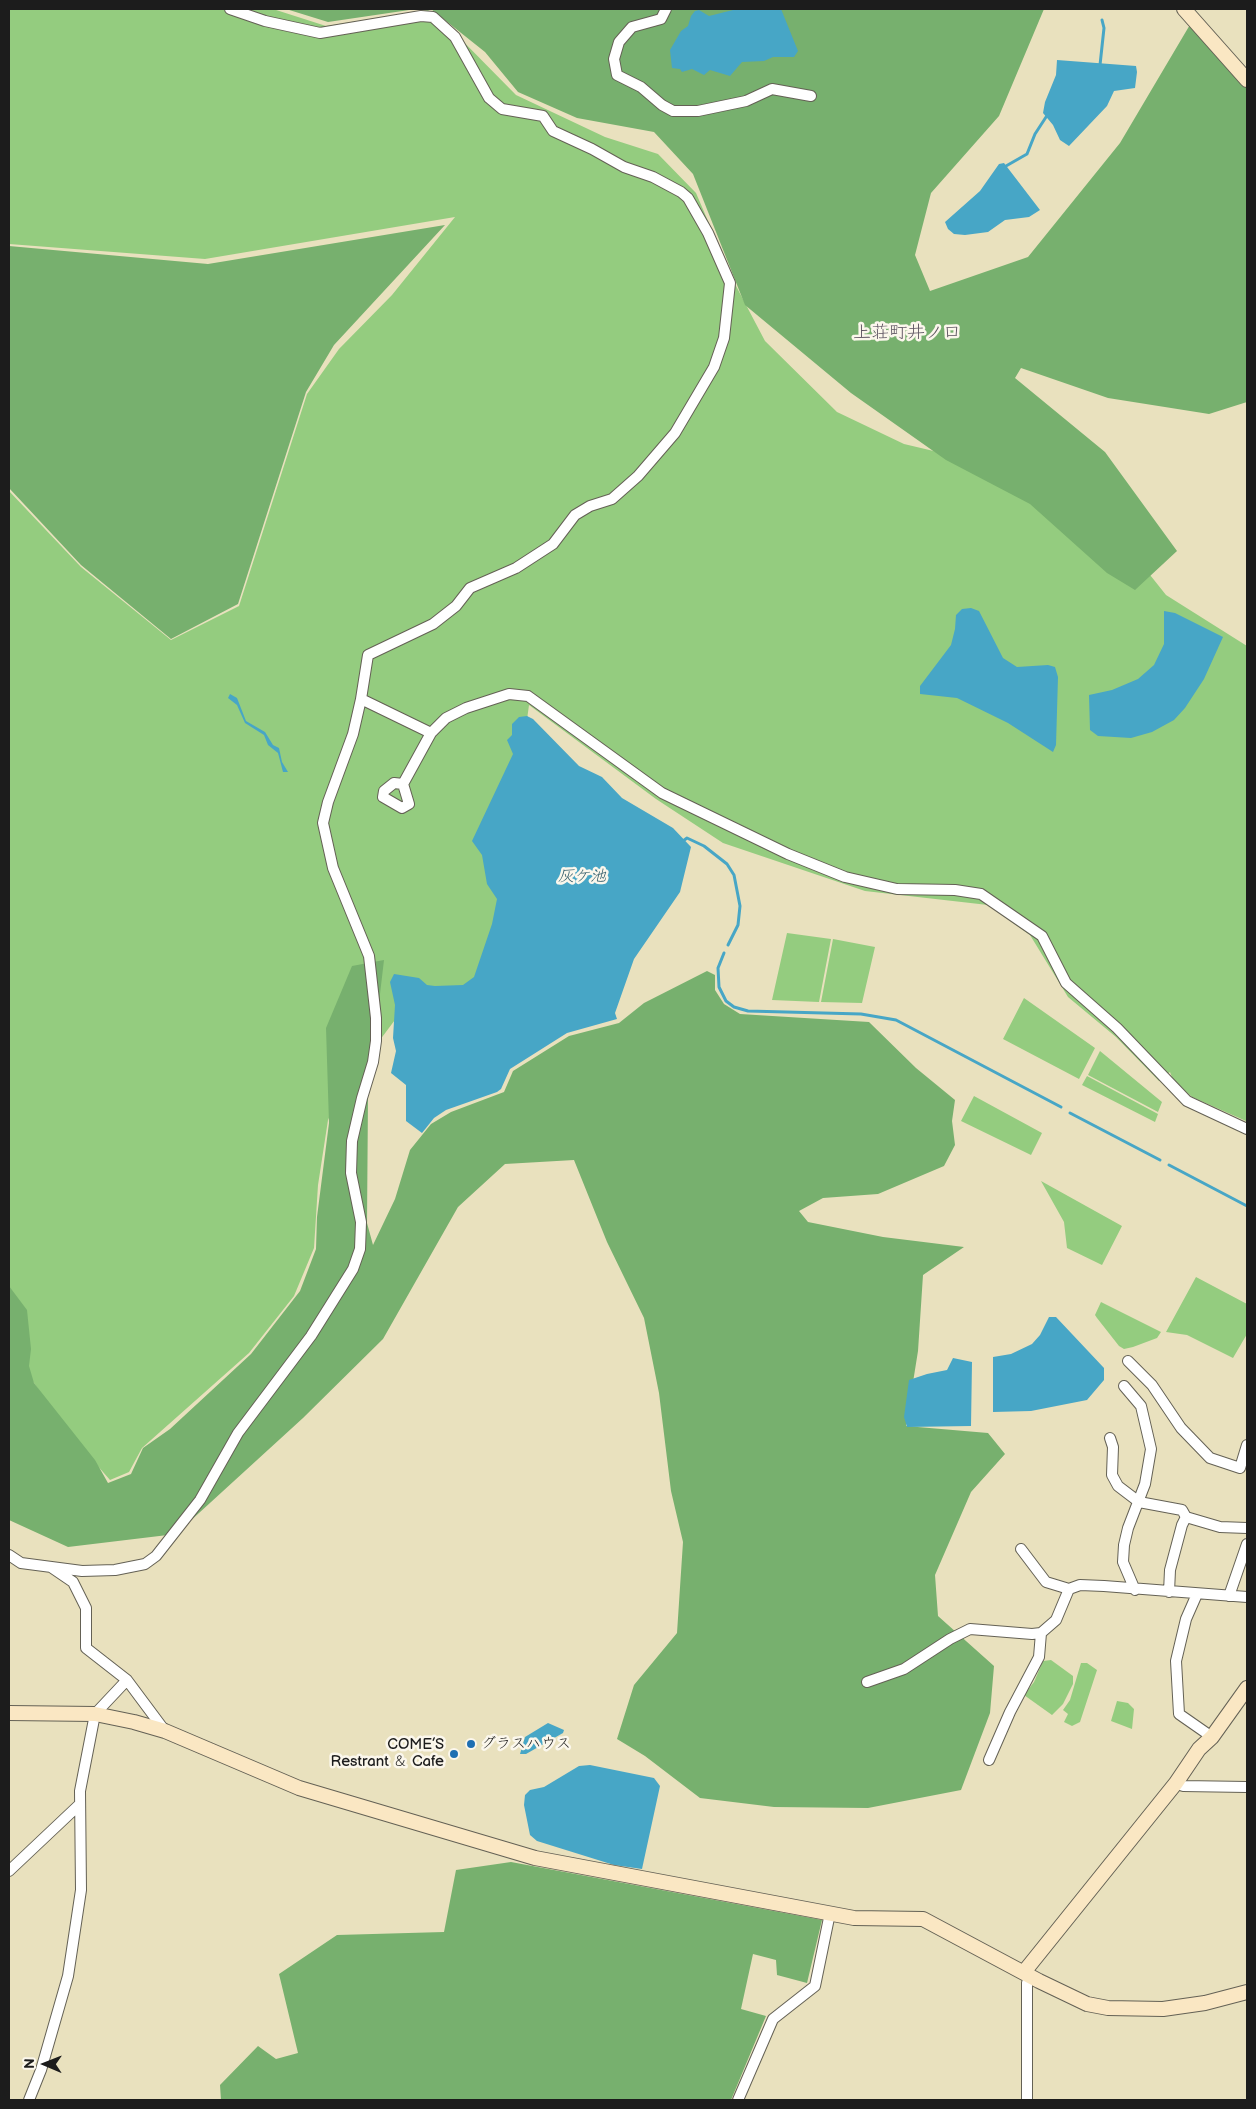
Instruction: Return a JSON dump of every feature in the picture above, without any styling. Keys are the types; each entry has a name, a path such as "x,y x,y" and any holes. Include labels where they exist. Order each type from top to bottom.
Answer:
{"street":[{"path":"9,1555 21,1563 48,1565 82,1571 115,1570 145,1564 156,1556 200,1500 238,1433 311,1336 353,1269 360,1249 360,1222 350,1173 352,1141 373,1062 376,1041 376,1018 369,956 333,868 323,823 328,802 353,734 368,655 433,624 456,606 470,588 516,568 552,544 575,515 590,506 612,499 663,449 687,414 719,356 729,305 730,283 708,233 688,198 681,192 653,177 624,167 592,149 553,131 543,116 502,109 489,98 455,37 433,17 421,16 320,32 265,21 230,9"},
{"path":"666,9 661,19 632,26 619,42 614,58 617,75 641,87 672,111 698,111 746,101 772,89 811,96"},
{"path":"1184,9 1247,80"},
{"path":"404,784 416,756 431,733 446,718 466,708 508,694 528,696 662,793 788,854 845,877 896,888 955,890 981,894 1042,936 1066,983 1117,1028 1187,1101 1247,1128"},
{"path":"361,699 431,733"},
{"path":"1128,1361 1152,1385 1181,1428 1196,1441 1205,1454 1218,1462 1244,1468 1247,1445"},
{"path":"1124,1386 1141,1406 1151,1449 1150,1464 1139,1502 1128,1528 1123,1562 1135,1590"},
{"path":"1110,1438 1113,1447 1112,1475 1118,1486 1139,1502 1182,1510 1186,1518"},
{"path":"1186,1518 1220,1526 1247,1528"},
{"path":"1169,1592 1170,1570 1182,1525 1186,1518"},
{"path":"1230,1596 1247,1544"},
{"path":"1021,1549 1046,1582 1069,1589 1080,1585 1247,1597"},
{"path":"48,1565 73,1582 86,1608 86,1648 126,1680 165,1731"},
{"path":"867,1682 904,1669 950,1639 970,1629 1032,1634 1041,1633 1056,1620 1069,1589"},
{"path":"1197,1594 1186,1619 1176,1661 1179,1714 1212,1737"},
{"path":"990,1760 1010,1712 1039,1657 1041,1633"},
{"path":"29,2100 58,2015 70,1967 82,1890 80,1804 82,1780 95,1714 126,1680"},
{"path":"1027,2100 1027,1974 1176,1783 1200,1749 1212,1737 1247,1688"},
{"path":"9,1713 95,1714 165,1731 299,1788 535,1858 854,1918 923,1920 1087,2004 1108,2008 1163,2009 1205,2003 1247,1992"},
{"path":"1176,1783 1183,1786 1247,1787"},
{"path":"9,1871 80,1804"},
{"path":"738,2100 773,2019 815,1986 830,1913"}],"green space":[{"path":"9,9 273,9 326,26 428,10 446,24 516,95 605,137 658,154 696,193 735,284 765,341 837,412 904,444 980,462 1127,546 1166,595 1247,646 1246,1121 1192,1097 1173,1080 1170,1072 1159,1081 1116,1037 1068,997 1030,935 988,905 865,891 723,843 656,799 529,705 503,895 478,984 412,997 342,1091 328,1120 318,1185 314,1248 294,1296 249,1353 142,1448 129,1472 110,1480 63,1426 9,1346 9,491 81,567 171,640 239,606 307,394 339,349 392,295 455,217 205,259 9,244"},
{"path":"286,9 416,9 328,22"},
{"path":"431,9 1044,9 999,116 931,193 915,255 930,291 1028,257 1120,143 1191,23 1247,87 1247,402 1209,414 1108,398 1021,368 1015,378 1105,452 1177,551 1135,590 1107,573 1030,504 946,460 851,393 745,305 693,174 654,132 577,118 518,92 485,52"},
{"path":"445,225 334,345 306,392 238,604 171,639 81,565 9,488 9,246 208,264"},
{"path":"787,933 831,939 819,1002 772,1000"},
{"path":"833,939 875,947 862,1003 821,1002"},
{"path":"384,960 368,1096 367,1223 373,1245 395,1199 410,1150 431,1124 451,1112 504,1092 513,1071 569,1036 619,1023 644,1003 707,971 715,975 715,990 724,1004 740,1014 869,1022 916,1068 955,1100 952,1121 955,1145 944,1166 878,1194 823,1198 799,1211 808,1222 883,1237 964,1247 923,1275 918,1351 906,1426 988,1433 1005,1454 971,1492 935,1575 938,1616 994,1666 990,1713 961,1790 868,1808 774,1807 700,1798 645,1756 617,1739 634,1685 677,1633 683,1542 671,1491 659,1393 644,1318 607,1242 574,1160 505,1164 458,1207 383,1339 303,1418 176,1534 68,1547 9,1520 9,1286 27,1310 31,1349 29,1366 34,1383 95,1460 108,1483 131,1474 143,1448 170,1429 251,1354 300,1291 316,1249 317,1217 329,1123 326,1028 352,966"},
{"path":"1024,998 1095,1048 1079,1079 1003,1039"},
{"path":"1100,1051 1162,1102 1158,1112 1088,1075"},
{"path":"1087,1076 1158,1114 1155,1122 1082,1085"},
{"path":"974,1096 1042,1133 1031,1155 961,1121"},
{"path":"1041,1181 1122,1226 1102,1265 1067,1248 1064,1222"},
{"path":"1196,1277 1247,1304 1247,1334 1233,1358 1187,1335 1166,1332"},
{"path":"1101,1302 1161,1332 1157,1338 1124,1349 1119,1346 1095,1315"},
{"path":"1051,1660 1073,1676 1073,1684 1063,1704 1052,1715 1024,1695 1034,1682 1043,1661"},
{"path":"1081,1663 1087,1663 1097,1670 1080,1722 1072,1726 1064,1722 1068,1714 1063,1710 1070,1700"},
{"path":"1117,1701 1128,1703 1134,1709 1132,1729 1111,1721"},
{"path":"511,1862 822,1920 807,1983 777,1975 776,1960 753,1954 741,2009 766,2016 731,2100 221,2100 220,2085 258,2046 276,2059 298,2053 279,1974 337,1935 444,1932 456,1870"}],"water":[{"path":"737,9 781,9 798,51 794,57 773,57 764,61 742,62 730,76 710,70 704,75 692,69 682,72 680,69 672,68 670,50 681,31 688,26 691,16 695,11 699,10 709,16"},
{"path":"1057,60 1136,66 1137,72 1135,88 1114,91 1107,106 1069,146 1060,140 1053,125 1043,113 1045,102 1056,75"},
{"path":"1004,163 1040,210 1029,217 1005,220 988,232 965,235 954,234 948,229 945,222 980,191 999,164"},
{"path":"971,608 979,611 1003,658 1017,667 1048,665 1055,667 1058,677 1056,745 1053,752 1008,723 957,698 920,694 920,686 951,645 956,615 962,609"},
{"path":"1164,611 1175,613 1223,637 1204,679 1185,708 1174,720 1152,732 1131,738 1098,736 1090,730 1089,695 1112,690 1138,679 1154,665 1164,644"},
{"path":"230,694 237,698 246,721 265,732 273,745 279,748 282,762 288,772 283,772 278,753 268,745 264,735 245,723 237,705 228,698"},
{"name":"灰ケ池","path":"527,716 533,719 579,766 602,777 622,798 673,828 691,847 680,892 634,959 615,1013 617,1019 567,1033 510,1069 501,1089 497,1092 446,1110 434,1118 422,1133 406,1121 406,1085 391,1073 396,1051 393,1038 395,1005 390,982 394,974 419,978 427,985 435,986 463,985 474,977 492,924 497,899 487,884 482,855 472,841 513,754 507,740 512,735 512,724 519,717"},
{"path":"1049,1317 1056,1317 1104,1368 1104,1380 1087,1400 1031,1411 993,1412 993,1357 1011,1354 1032,1344 1040,1335"},
{"path":"953,1358 972,1362 971,1426 907,1427 904,1417 909,1380 947,1370"},
{"path":"548,1723 564,1730 563,1733 526,1754 520,1754 525,1737"},
{"path":"590,1765 654,1778 660,1786 642,1869 614,1865 537,1841 530,1835 524,1805 525,1795 530,1790 544,1787 579,1766"}],"waterway":[{"path":"1100,65 1104,28 1102,20"},
{"path":"1006,166 1027,154 1035,134 1048,114"},
{"path":"683,841 687,838 704,846 727,864 734,875 740,906 738,925 728,945"},
{"path":"724,953 718,968 719,987 726,1001 734,1007 748,1011 861,1014 896,1020 1061,1107"},
{"path":"1070,1113 1160,1160"},
{"path":"1169,1165 1247,1206"}],"place":[{"name":"グラスハウス","path":"471,1744"},
{"name":"COME’S Restrant ＆ Cafe","path":"454,1754"}],"district":[{"name":"上荘町井ノ口","path":"907,333"}]}
